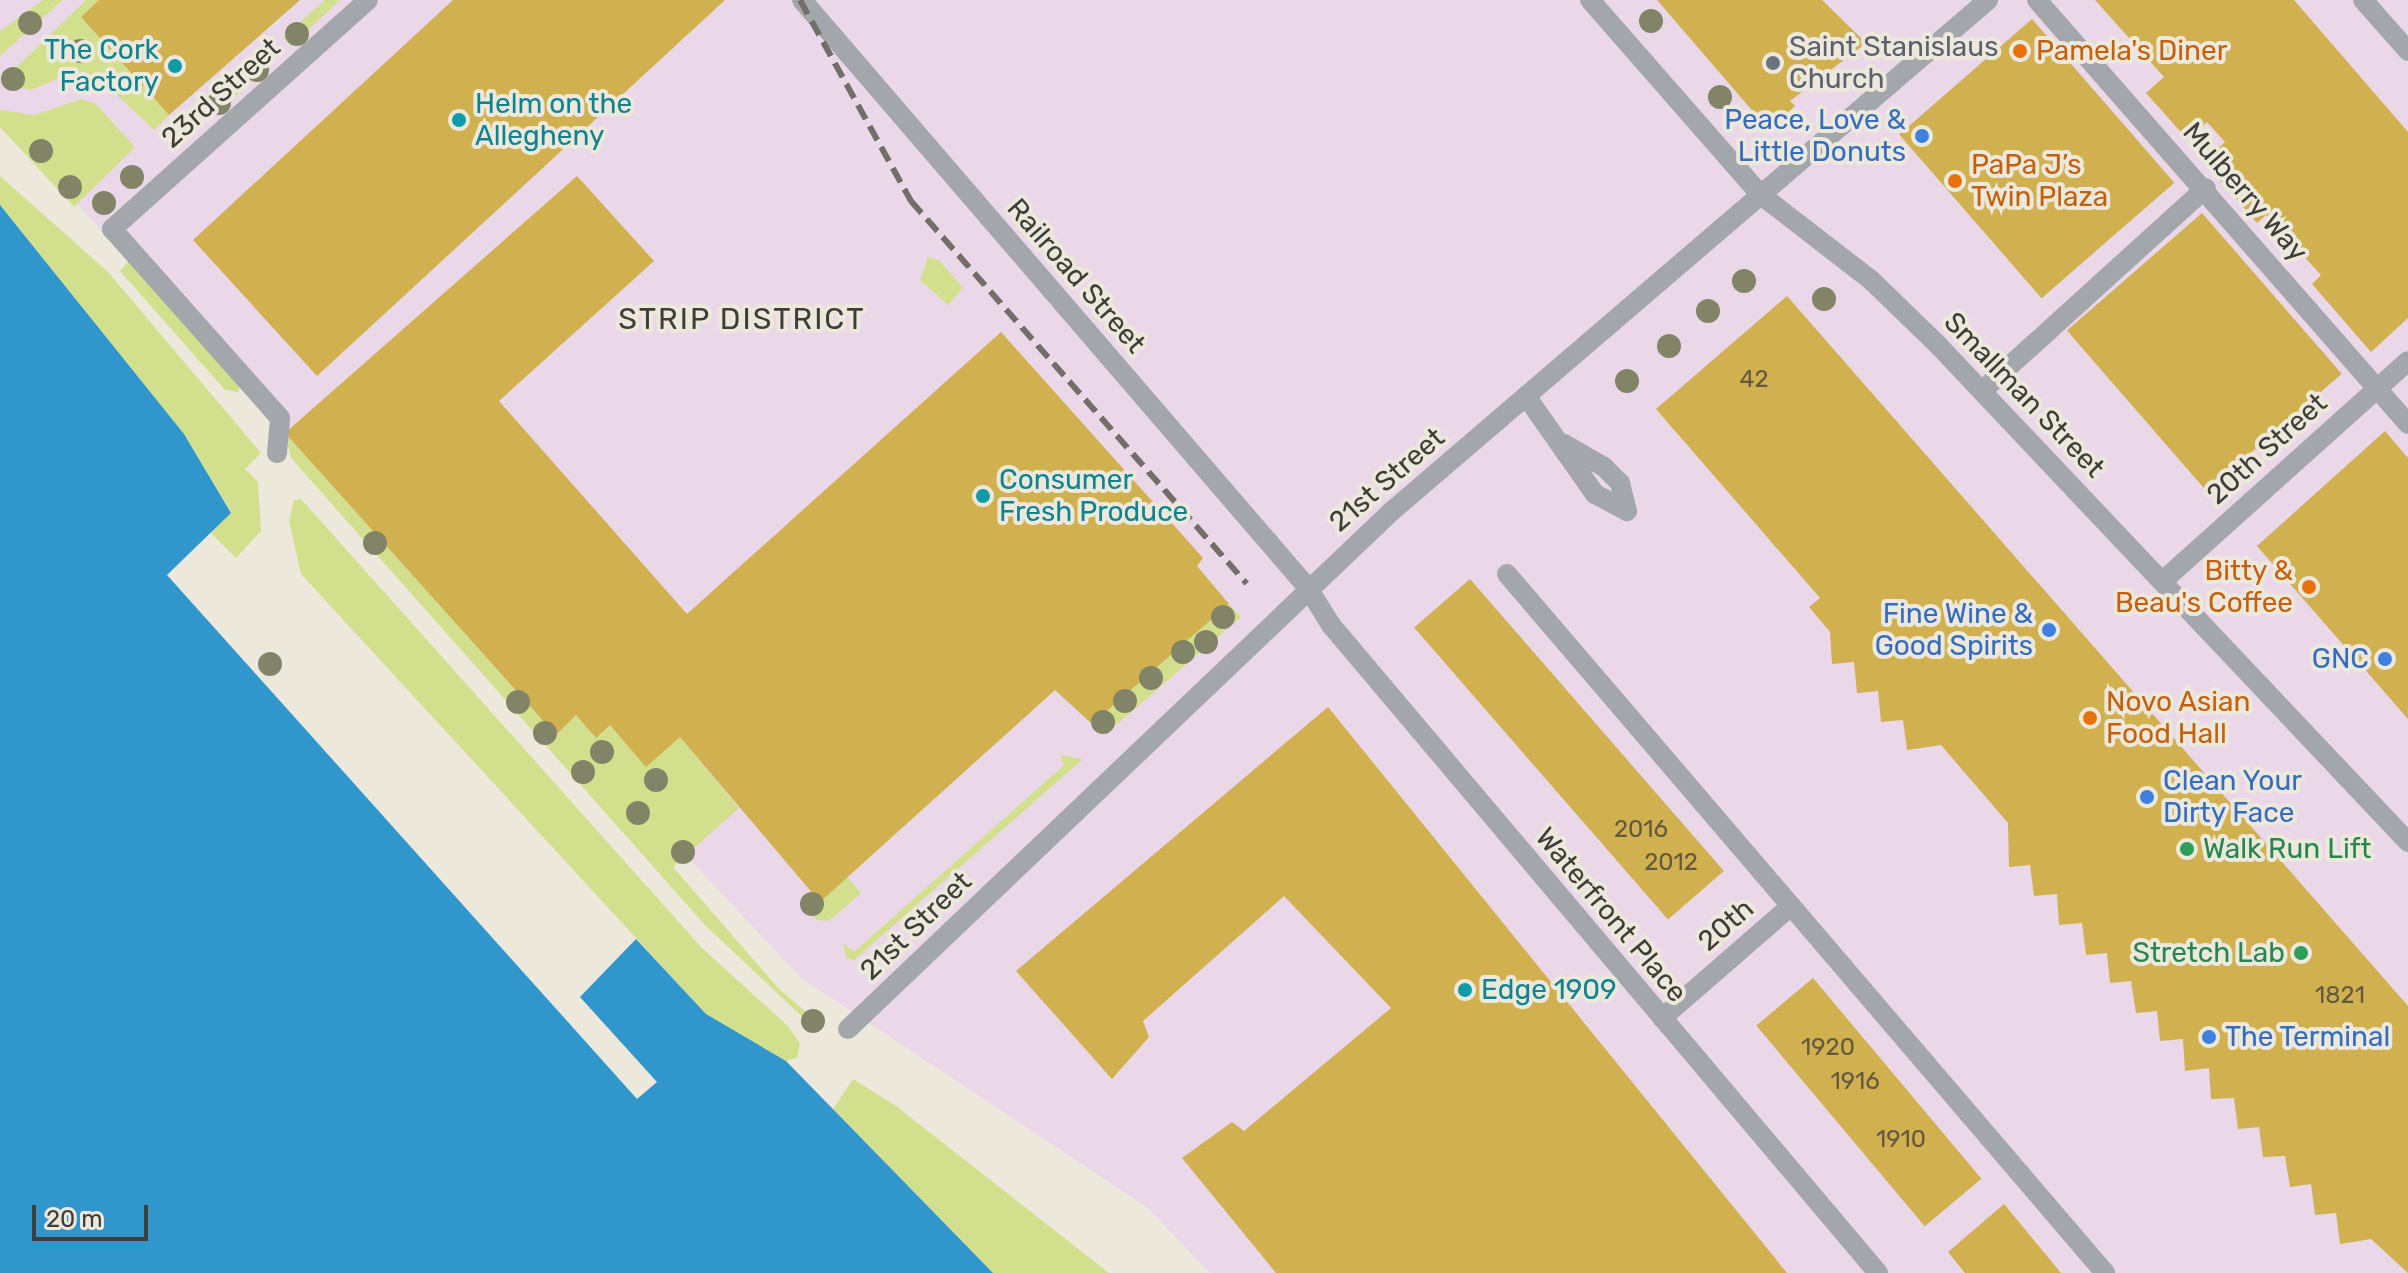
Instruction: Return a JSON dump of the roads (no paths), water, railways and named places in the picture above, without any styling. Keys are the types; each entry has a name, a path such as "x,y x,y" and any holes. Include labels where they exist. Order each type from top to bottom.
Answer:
{"street":[{"name":"23rd Street","path":"277,453 280,418 112,229 368,0"},
{"name":"Railroad Street","path":"802,0 1308,588"},
{"name":"Smallman Street","path":"1590,0 1761,195 1871,280 2165,579 2408,842"},
{"name":"21st Street","path":"848,1029 1308,588 1526,396 1988,0"},
{"name":"Mulberry Way","path":"2037,0 2206,188 2408,424"},
{"path":"2363,0 2408,51"},
{"path":"1982,391 2206,188"},
{"name":"20th Street","path":"2165,579 2408,361"},
{"path":"1526,396 1564,444"},
{"path":"1507,574 2105,1273"},
{"name":"Waterfront Place","path":"1308,588 1340,637 1878,1273"},
{"name":"20th","path":"1662,1018 1791,906"}],"water":[{"path":"0,205 184,434 231,513 167,575 637,1099 657,1082 580,997 636,939 706,1014 786,1061 993,1273 0,1273"}],"railway":[{"path":"800,0 911,201 1247,584"}],"place":[{"name":"Pamela's Diner","path":"2020,51"},
{"name":"Saint Stanislaus Church","path":"1773,63"},
{"name":"The Cork Factory","path":"175,66"},
{"name":"Helm on the Allegheny","path":"459,120"},
{"name":"Peace, Love & Little Donuts","path":"1922,136"},
{"name":"PaPa J’s Twin Plaza","path":"1955,181"},
{"name":"Consumer Fresh Produce","path":"983,496"},
{"name":"Bitty & Beau's Coffee","path":"2309,587"},
{"name":"Fine Wine & Good Spirits","path":"2049,630"},
{"name":"GNC","path":"2385,659"},
{"name":"Novo Asian Food Hall","path":"2090,718"},
{"name":"Clean Your Dirty Face","path":"2147,797"},
{"name":"Walk Run Lift","path":"2187,849"},
{"name":"Stretch Lab","path":"2301,953"},
{"name":"Edge 1909","path":"1465,990"},
{"name":"The Terminal","path":"2209,1037"}],"district":[{"name":"STRIP DISTRICT","path":"742,319"}]}
